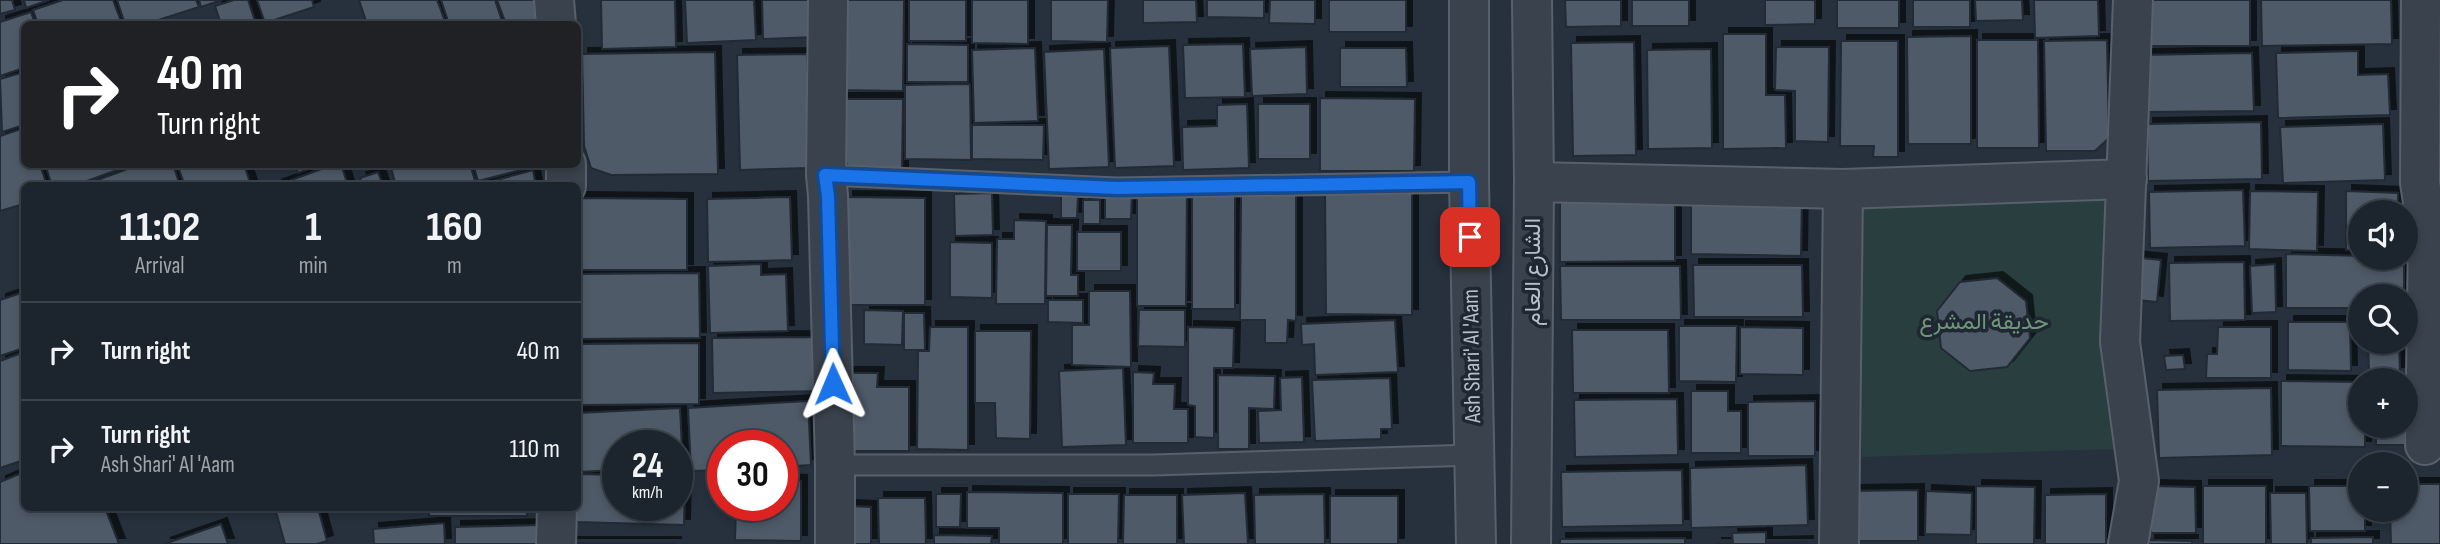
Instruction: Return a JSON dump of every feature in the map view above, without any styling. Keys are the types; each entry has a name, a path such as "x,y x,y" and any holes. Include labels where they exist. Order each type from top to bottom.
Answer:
{"street":[{"path":"554,0 556,21"},
{"path":"828,0 825,175 828,196 835,544"},
{"name":"Ash Shari' Al 'Aam","path":"1469,0 1475,544"},
{"name":"الشارع العام","path":"1531,544 1534,182 1532,0"},
{"path":"2128,544 2139,481 2120,342 2133,0"},
{"path":"2421,0 2430,183 2425,445"},
{"path":"1534,182 1843,189 2127,179"},
{"path":"1839,544 1843,189"},
{"path":"556,544 557,511"}],"lane":[{"path":"825,175 1117,188 1469,182"},
{"path":"835,465 1154,465 1474,455"}],"green space":[{"name":"حديقة المشرع","path":"2105,187 2115,449 1862,457 1852,195"}],"building":[{"path":"0,0 12,0 15,10 0,14"},
{"path":"24,0 49,0 26,8"},
{"path":"63,0 113,0 121,21 37,21 33,10"},
{"path":"117,0 196,0 199,7 155,21 124,21"},
{"path":"199,0 222,0 201,7"},
{"path":"234,0 248,0 255,21 220,21 215,6"},
{"path":"257,0 312,0 314,7 264,21"},
{"path":"359,0 437,0 445,21 366,21"},
{"path":"441,0 495,0 502,21 448,21"},
{"path":"497,0 538,0 545,20 542,21 505,21"},
{"path":"601,0 675,0 676,47 602,49"},
{"path":"685,0 754,0 756,40 687,43"},
{"path":"762,0 816,0 817,37 763,39"},
{"path":"839,0 904,0 903,91 838,90"},
{"path":"909,0 966,0 966,41 909,41"},
{"path":"972,0 1028,0 1028,44 972,43"},
{"path":"1051,0 1108,0 1107,42 1051,41"},
{"path":"1143,0 1196,0 1197,22 1143,23"},
{"path":"1207,0 1264,0 1264,18 1207,17"},
{"path":"1270,0 1315,0 1315,24 1269,23"},
{"path":"1329,0 1406,0 1406,32 1329,32"},
{"path":"1565,0 1621,0 1621,26 1566,27"},
{"path":"1632,0 1689,0 1689,26 1632,26"},
{"path":"1765,0 1815,0 1815,24 1765,25"},
{"path":"1837,0 1899,0 1899,28 1837,28"},
{"path":"1913,0 1970,0 1970,27 1913,27"},
{"path":"1975,0 2022,0 2023,20 1976,21"},
{"path":"2034,0 2098,0 2099,36 2035,38"},
{"path":"2141,0 2250,0 2250,46 2141,46"},
{"path":"2261,0 2391,0 2392,44 2262,46"},
{"path":"31,12 34,21 21,21 21,69 0,76 0,22"},
{"path":"1723,34 1766,34 1766,95 1785,95 1786,148 1723,149"},
{"path":"1971,36 1971,144 1908,144 1907,37"},
{"path":"1977,40 2038,40 2039,148 1977,148"},
{"path":"2107,40 2109,138 2095,151 2046,151 2044,41"},
{"path":"1841,41 1898,41 1898,157 1873,157 1874,146 1840,146"},
{"path":"1634,42 1636,155 1573,156 1571,43"},
{"path":"907,44 968,45 968,82 907,82"},
{"path":"1243,44 1245,97 1185,98 1183,45"},
{"path":"1169,46 1174,166 1115,168 1110,48"},
{"path":"1306,47 1307,94 1252,96 1250,49"},
{"path":"1776,47 1829,47 1828,142 1795,141 1795,91 1775,90"},
{"path":"1035,48 1038,121 974,123 972,50"},
{"path":"1340,48 1406,48 1407,87 1340,87"},
{"path":"1104,49 1109,167 1049,169 1044,52"},
{"path":"1711,49 1712,148 1648,149 1647,50"},
{"path":"2358,51 2358,75 2388,74 2390,115 2278,118 2276,53"},
{"path":"715,52 718,174 611,175 591,168 584,146 582,54"},
{"path":"2252,53 2254,111 2142,112 2141,55"},
{"path":"807,54 810,168 740,170 737,55"},
{"path":"21,73 21,126 2,132 0,79"},
{"path":"970,84 971,160 905,159 905,85"},
{"path":"1320,98 1415,99 1414,171 1320,171"},
{"path":"837,99 903,99 902,172 851,170 838,152"},
{"path":"1247,104 1249,168 1183,170 1182,127 1217,126 1217,105"},
{"path":"1258,104 1310,104 1310,159 1258,159"},
{"path":"2261,122 2262,179 2148,181 2147,124"},
{"path":"2383,124 2385,180 2283,183 2280,127"},
{"path":"972,125 1044,125 1043,160 972,159"},
{"path":"21,129 21,168 41,168 46,182 21,182 21,205 0,211 0,136"},
{"path":"46,168 120,169 84,182 51,182"},
{"path":"130,168 174,168 179,182 92,182"},
{"path":"178,168 245,168 250,182 184,182"},
{"path":"296,168 311,168 298,173"},
{"path":"324,168 342,168 347,182 286,182"},
{"path":"391,168 471,168 475,181 472,182 395,182"},
{"path":"474,168 529,168 478,181"},
{"path":"533,170 535,182 490,182"},
{"path":"378,172 382,182 362,182 360,178"},
{"path":"1325,188 1412,188 1412,315 1326,314"},
{"path":"2243,190 2245,246 2150,248 2149,192"},
{"path":"1137,191 1187,191 1186,306 1137,306"},
{"path":"2250,191 2318,192 2317,251 2249,249"},
{"path":"2346,191 2398,193 2398,200 2348,200 2346,250"},
{"path":"1192,192 1235,193 1235,309 1192,309"},
{"path":"1560,192 1675,192 1675,261 1560,262"},
{"path":"992,193 993,235 955,236 954,194"},
{"path":"1105,193 1132,193 1131,219 1105,219"},
{"path":"1691,193 1802,194 1801,256 1691,254"},
{"path":"1061,194 1078,194 1077,218 1061,218"},
{"path":"1241,195 1296,195 1296,321 1288,320 1287,343 1265,343 1265,320 1240,320"},
{"path":"790,197 792,260 708,262 707,199"},
{"path":"847,197 925,198 925,305 847,305"},
{"path":"581,198 687,199 687,270 581,270"},
{"path":"1083,200 1100,200 1100,224 1083,224"},
{"path":"1014,220 1046,221 1045,304 996,304 997,239 1014,239"},
{"path":"1047,225 1072,225 1071,275 1078,275 1078,296 1046,296"},
{"path":"1077,232 1121,232 1121,271 1077,271"},
{"path":"950,242 992,243 992,298 950,297"},
{"path":"2286,254 2348,256 2348,270 2404,270 2404,284 2348,284 2348,308 2286,308"},
{"path":"2132,257 2161,260 2157,302 2127,299"},
{"path":"2244,262 2245,320 2170,321 2169,263"},
{"path":"761,264 761,275 786,274 788,331 710,333 708,266"},
{"path":"2275,264 2276,312 2252,313 2250,266"},
{"path":"1693,265 1802,265 1803,317 1694,317"},
{"path":"1560,266 1680,266 1681,320 1561,320"},
{"path":"699,273 700,338 581,339 581,274"},
{"path":"1997,278 2026,301 2030,338 2007,367 1970,371 1941,348 1937,311 1960,282"},
{"path":"1089,291 1130,291 1131,367 1072,365 1072,325 1089,325"},
{"path":"21,293 21,349 0,356 0,300"},
{"path":"1048,300 1083,300 1083,323 1048,322"},
{"path":"864,310 903,311 902,345 864,344"},
{"path":"1139,310 1185,310 1185,347 1138,346"},
{"path":"904,313 924,313 925,350 904,350"},
{"path":"1395,320 1398,372 1315,375 1314,344 1302,345 1301,324"},
{"path":"2288,322 2348,322 2351,368 2348,371 2288,370"},
{"path":"1679,326 1737,326 1736,382 1679,381"},
{"path":"930,327 968,327 968,450 917,449 918,351 929,351"},
{"path":"1188,327 1234,328 1233,368 1214,368 1214,438 1195,437 1195,406 1188,405"},
{"path":"1740,327 1803,328 1803,375 1740,374"},
{"path":"2218,327 2271,327 2271,378 2206,378 2207,354 2217,354"},
{"path":"1572,330 1668,330 1669,393 1573,393"},
{"path":"975,331 1031,331 1030,439 996,438 995,403 975,403"},
{"path":"825,337 826,391 713,393 712,338"},
{"path":"699,343 699,404 581,405 581,344"},
{"path":"21,353 21,461 0,468 0,361"},
{"path":"2368,354 2399,354 2400,368 2369,368"},
{"path":"2183,355 2185,369 2166,370 2164,356"},
{"path":"1123,368 1126,445 1062,447 1059,371"},
{"path":"1133,372 1154,373 1153,384 1175,384 1174,409 1188,409 1188,443 1133,443"},
{"path":"845,373 878,373 877,387 909,387 909,451 845,451"},
{"path":"1218,375 1275,376 1274,409 1249,408 1249,449 1218,449"},
{"path":"1302,377 1304,442 1259,443 1258,411 1281,410 1280,378"},
{"path":"1390,378 1392,429 1381,429 1381,439 1315,441 1312,380"},
{"path":"2281,381 2348,382 2348,438 2365,438 2365,447 2281,446"},
{"path":"2271,388 2272,455 2159,458 2157,390"},
{"path":"1691,391 1728,391 1728,411 1741,411 1741,453 1691,453"},
{"path":"1677,399 1678,455 1575,457 1574,400"},
{"path":"808,401 811,465 798,466 798,430 707,430 707,470 693,471 693,430 689,430 688,408"},
{"path":"1815,401 1815,456 1748,456 1748,402"},
{"path":"680,408 681,430 602,430 602,471 581,472 581,413"},
{"path":"2376,438 2405,438 2405,445 2376,445"},
{"path":"1806,465 1808,525 1691,528 1690,468"},
{"path":"1682,470 1683,525 1562,527 1561,472"},
{"path":"21,473 21,511 106,511 119,544 0,544 0,482"},
{"path":"581,474 602,475 602,521 684,521 684,525 576,522 576,511 581,511"},
{"path":"798,481 801,481 801,541 735,540 736,521 798,521"},
{"path":"2418,484 2440,484 2440,544 2391,544 2390,522 2418,522"},
{"path":"1976,486 2035,487 2034,544 1976,544"},
{"path":"2151,486 2195,487 2196,533 2151,533"},
{"path":"2203,486 2266,486 2266,544 2203,544"},
{"path":"2309,486 2348,486 2348,522 2365,522 2365,531 2310,531"},
{"path":"1918,490 1918,541 1847,541 1847,491"},
{"path":"1926,491 1972,493 1971,535 1925,534"},
{"path":"967,492 1063,493 1063,544 999,544 999,528 967,528"},
{"path":"1245,493 1248,544 1184,544 1182,495"},
{"path":"2270,493 2306,493 2307,544 2271,544"},
{"path":"936,494 961,494 960,527 936,527"},
{"path":"1068,494 1119,494 1118,544 1068,544"},
{"path":"1324,494 1325,544 1255,544 1254,495"},
{"path":"2106,494 2106,544 2045,544 2045,495"},
{"path":"1124,495 1177,495 1177,544 1123,544"},
{"path":"1330,496 1398,496 1398,544 1330,544"},
{"path":"878,498 925,498 926,544 879,544"},
{"path":"849,506 871,507 871,544 849,544"},
{"path":"276,511 319,511 327,541 317,544 285,544"},
{"path":"429,511 527,511 527,516 429,516"},
{"path":"444,523 445,544 374,544 373,529"},
{"path":"221,524 228,544 164,544"},
{"path":"541,525 541,544 455,544 455,527"},
{"path":"1766,532 1766,543 1807,542 1807,544 1733,544 1732,533"},
{"path":"934,535 992,536 991,544 934,544"},
{"path":"2373,537 2373,544 2311,544 2311,538"},
{"path":"1685,538 1685,544 1560,544 1560,539"},
{"path":"2149,540 2192,541 2192,544 2149,544"},
{"path":"675,543 675,544 564,544"}],"route":[{"path":"833,384 828,196 825,175 1117,188 1469,182 1470,237"}]}
